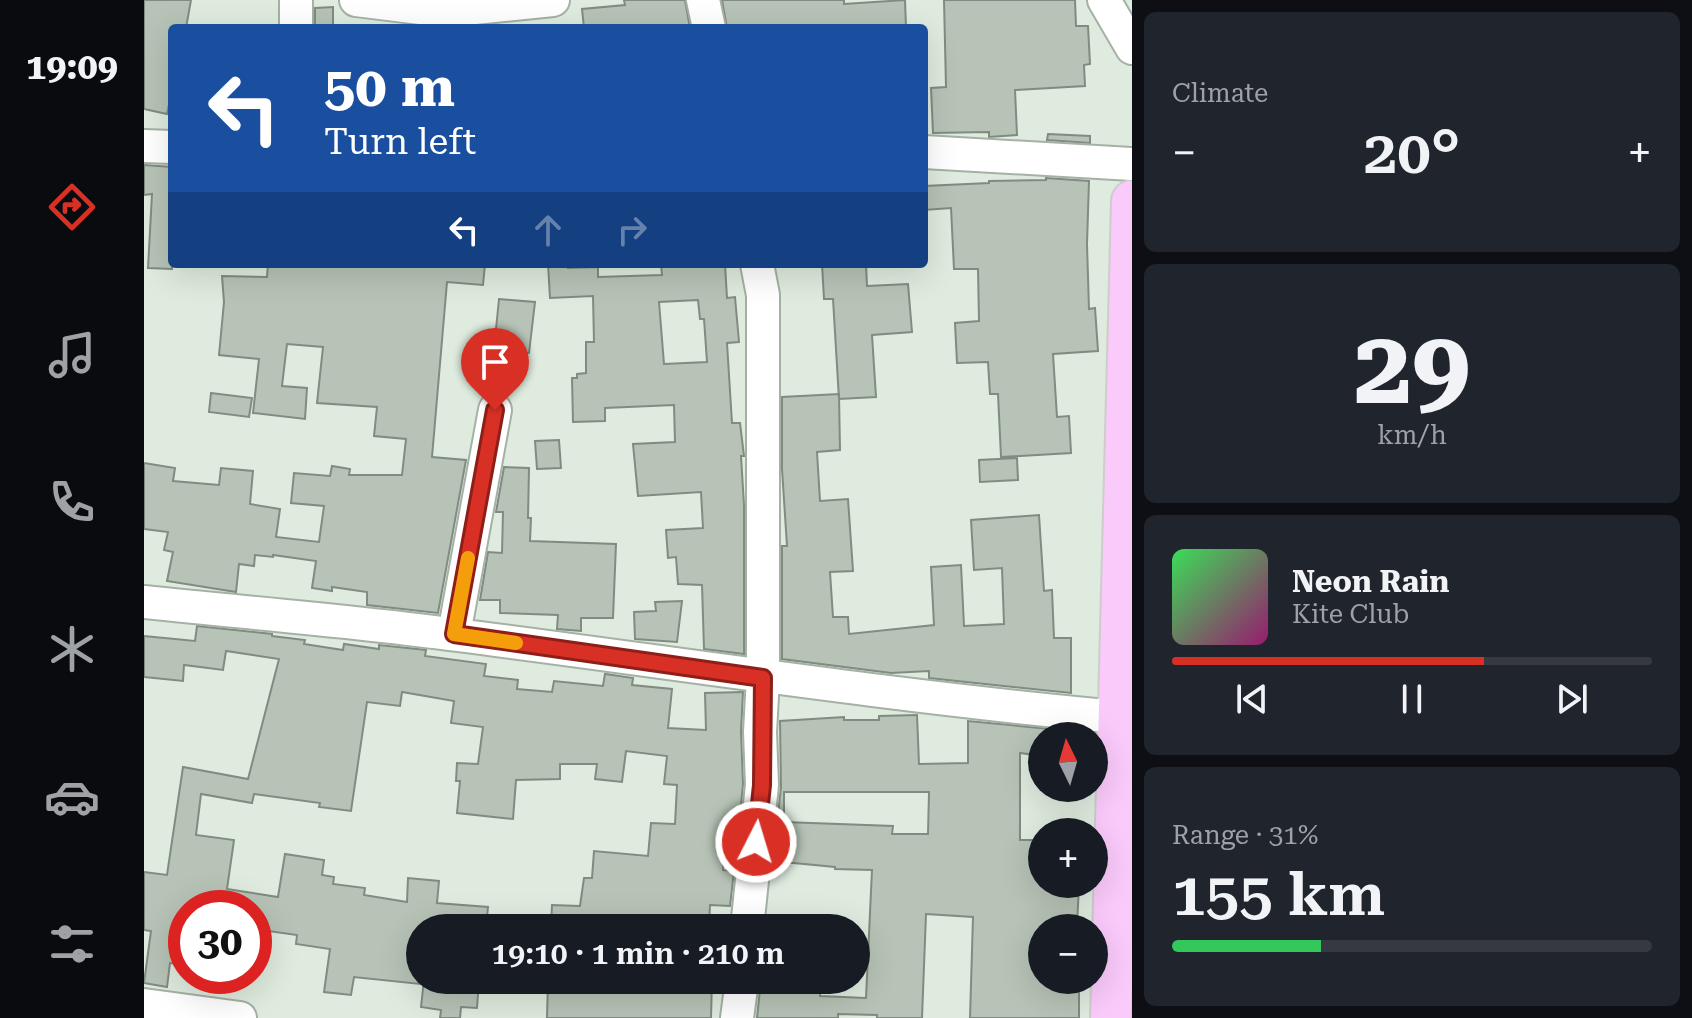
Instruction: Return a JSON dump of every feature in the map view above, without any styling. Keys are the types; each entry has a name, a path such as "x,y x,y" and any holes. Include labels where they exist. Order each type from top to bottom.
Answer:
{"main road":[{"path":"1111,1018 1123,871 1118,717 1132,201"}],"street":[{"path":"296,0 296,24"},
{"path":"356,0 445,11 553,0"},
{"path":"703,0 708,24"},
{"path":"1104,0 1132,48"},
{"path":"144,146 168,147"},
{"path":"928,152 1132,164"},
{"path":"748,914 762,785 763,295 758,268"},
{"path":"454,634 495,410"},
{"path":"144,602 454,634 763,678 1118,717"},
{"path":"737,1018 740,994"},
{"path":"144,1005 240,1018"}],"building":[{"path":"144,0 191,0 187,24 168,24 167,114 144,109"},
{"path":"624,0 685,0 689,24 584,24 582,9 625,5"},
{"path":"722,0 844,0 844,4 905,0 906,24 726,24"},
{"path":"944,0 1075,0 1076,26 1088,26 1090,64 1084,65 1085,86 1015,90 1017,135 989,137 989,132 933,133 931,88 946,87"},
{"path":"333,7 333,24 315,24 315,8"},
{"path":"1048,134 1090,136 1090,143 1047,140"},
{"path":"144,165 168,167 168,268 172,269 148,268 152,194 144,195"},
{"path":"1089,181 1089,309 1095,308 1098,351 1053,354 1057,417 1069,416 1071,453 1001,457 998,394 990,394 988,362 957,363 955,323 979,321 978,269 954,269 951,208 928,210 928,186"},
{"path":"268,268 485,268 483,285 447,282 432,457 466,460 438,613 367,605 367,592 332,587 332,591 312,588 316,561 273,555 255,555 254,566 239,564 236,592 167,581 173,552 164,550 168,532 144,529 144,463 175,468 173,481 219,485 221,468 253,471 250,504 280,509 276,537 319,542 324,506 291,503 294,473 330,476 332,466 350,469 349,475 402,475 406,439 374,436 377,407 317,403 323,347 287,344 282,386 307,388 305,419 253,413 259,359 219,355 224,302 222,276 267,277"},
{"path":"548,268 598,268 598,277 662,275 661,268 725,268 727,298 735,297 739,342 727,343 732,423 740,423 744,456 741,456 744,654 704,649 702,585 678,584 676,557 668,558 666,530 703,528 701,492 638,496 633,444 675,442 674,405 605,408 605,421 573,422 572,378 586,373 586,342 594,342 593,296 550,298","holes":["698,300 700,319 704,319 707,362 664,364 659,302"]},
{"path":"822,268 866,268 867,286 908,284 912,332 872,335 876,397 839,399 833,299 824,299"},
{"path":"499,299 535,302 529,353 494,349"},
{"path":"211,393 252,398 249,417 209,412"},
{"path":"839,394 840,450 817,452 820,501 848,499 853,571 830,572 833,617 848,617 849,634 934,625 931,567 961,565 964,626 1004,624 1002,568 974,570 971,520 1039,515 1044,591 1052,590 1054,638 1071,638 1071,693 929,678 929,671 891,673 782,659 782,546 787,546 782,469 782,397"},
{"path":"559,440 561,468 537,469 535,441"},
{"path":"1017,458 1018,480 980,482 979,460"},
{"path":"504,467 529,468 530,541 616,544 613,618 581,618 581,631 557,629 558,615 500,613 500,600 480,600 488,552 502,553 503,512 496,512"},
{"path":"682,601 677,642 635,639 634,612 656,611 655,602"},
{"path":"197,626 272,634 305,640 304,644 343,650 344,644 379,649 379,645 426,650 425,656 486,664 484,676 518,680 517,689 552,692 554,681 603,686 605,674 633,678 632,685 672,689 668,728 706,730 705,693 743,692 743,784 739,825 725,824 723,870 734,871 730,906 710,905 710,914 552,914 552,905 580,906 584,878 592,878 594,851 648,856 651,823 675,824 677,785 664,784 667,756 626,751 622,782 595,779 597,764 560,764 560,779 516,780 513,819 457,813 460,781 456,781 457,763 478,764 483,727 451,723 454,701 402,692 400,706 367,702 351,811 319,807 320,803 254,794 252,803 201,794 196,835 234,840 227,889 233,890 168,890 167,987 144,983 151,931 144,930 144,872 167,875 183,767 248,779 279,659 226,651 223,670 184,665 183,681 144,677 144,636 195,641"},
{"path":"917,715 919,764 968,763 968,721 1028,727 1028,754 1020,753 1020,840 1028,840 1028,898 1078,898 1078,914 1028,914 1028,994 1079,994 1079,1018 970,1018 973,917 926,914 922,1018 838,1014 838,1018 757,1018 760,994 866,998 866,994 870,994 872,870 773,861 781,787 780,721 844,717 844,720 879,720 879,716","holes":["784,792 929,792 928,834 892,834 893,826 784,822"]},
{"path":"285,854 324,860 322,875 334,877 333,884 365,888 364,895 407,902 408,878 439,881 437,903 488,907 487,914 406,914 406,983 354,977 351,995 324,992 330,949 296,944 297,935 272,932 272,896 278,897"},
{"path":"422,994 478,994 477,1008 461,1007 460,1018 440,1018 441,1010 421,1007"},
{"path":"548,994 712,994 711,1018 547,1018"}],"slow traffic":[{"path":"468,558 454,634 516,643"}],"route":[{"path":"495,410 454,634 763,678 760,732 762,785 756,842"}]}
